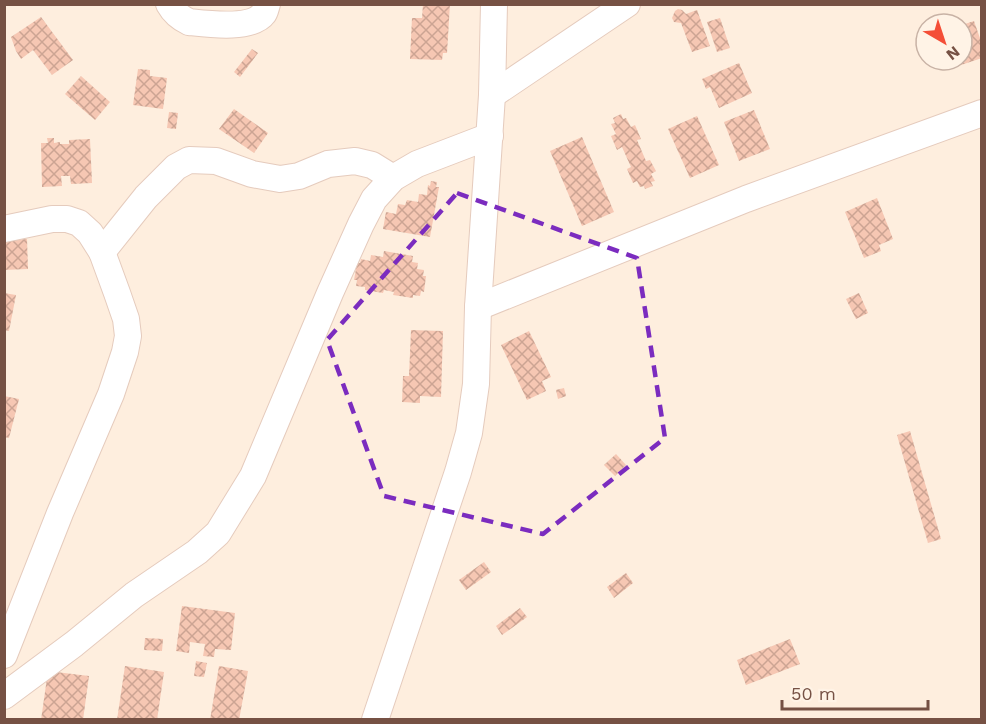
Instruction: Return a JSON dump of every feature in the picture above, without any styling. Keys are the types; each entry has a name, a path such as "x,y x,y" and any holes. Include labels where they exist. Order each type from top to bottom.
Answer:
{"street":[{"path":"169,4 182,20 234,24 249,23 258,19 264,13 267,4"},
{"path":"375,720 465,452 473,412 490,136 494,4"},
{"path":"492,95 627,4"},
{"path":"478,307 746,199 981,112"},
{"path":"4,696 74,644 134,595 197,552 218,533 254,476 361,224 374,199 393,178 417,164 490,136"},
{"path":"102,252 146,197 176,167 189,160 216,161 252,174 280,179 299,176 328,164 354,161 372,165 393,178"},
{"path":"4,229 52,219 67,219 79,223 90,233 102,252 126,319 128,336 111,394 60,513 4,655"}],"highlighted area":[{"path":"457,193 637,258 665,438 543,534 384,496 327,340"}],"building":[{"path":"423,4 450,4 447,53 443,53 442,60 410,59 412,18 422,18"},
{"path":"678,9 686,14 697,10 710,46 692,52 681,23 674,22 672,18"},
{"path":"41,17 73,60 52,75 33,50 21,59 11,37"},
{"path":"720,18 730,48 717,52 707,22"},
{"path":"974,21 982,44 982,58 974,61"},
{"path":"252,49 258,53 240,77 234,72"},
{"path":"739,63 752,93 719,108 710,87 706,89 702,79"},
{"path":"138,69 150,70 150,76 167,78 163,109 133,105"},
{"path":"81,76 110,102 95,120 65,94"},
{"path":"234,109 268,133 254,153 219,129"},
{"path":"754,110 770,149 739,161 724,122"},
{"path":"169,112 178,113 176,129 167,128"},
{"path":"621,114 631,127 635,125 641,139 637,140 646,161 650,160 656,171 651,174 655,181 651,182 653,186 645,189 644,186 640,187 637,181 633,183 627,169 631,167 622,147 617,150 611,136 616,134 611,124 615,123 613,118"},
{"path":"697,116 719,165 690,178 668,129"},
{"path":"582,137 614,212 582,226 550,151"},
{"path":"47,138 54,138 54,143 60,142 60,144 69,144 69,140 90,139 92,183 71,184 70,176 61,176 62,186 42,187 41,143 48,143"},
{"path":"431,181 437,182 436,187 439,187 430,237 383,229 386,212 396,214 398,204 405,205 407,200 418,202 419,194 427,195"},
{"path":"877,198 893,239 879,245 881,251 864,258 845,212"},
{"path":"27,239 28,269 4,270 4,241"},
{"path":"384,251 413,256 412,262 418,263 417,269 424,270 423,276 426,276 424,292 421,291 420,296 413,295 413,298 393,295 394,292 384,290 383,293 356,286 357,280 354,280 357,263 360,263 361,259 370,261 371,255 383,257"},
{"path":"4,293 16,295 9,331 4,330"},
{"path":"859,293 868,313 856,319 846,299"},
{"path":"411,330 443,331 441,397 420,396 420,403 402,402 403,376 409,376"},
{"path":"529,331 551,377 542,381 546,391 527,400 501,345"},
{"path":"564,388 566,396 558,399 556,390"},
{"path":"4,396 19,399 9,438 4,437"},
{"path":"910,431 941,539 928,543 897,435"},
{"path":"616,454 626,465 615,476 604,465"},
{"path":"484,562 491,572 466,590 459,580"},
{"path":"626,573 633,583 614,598 607,587"},
{"path":"182,606 235,613 231,650 215,649 214,657 203,656 205,644 190,642 189,653 176,651"},
{"path":"520,608 527,617 502,635 496,626"},
{"path":"145,638 163,639 162,651 144,650"},
{"path":"790,639 800,664 746,685 737,660"},
{"path":"196,661 207,663 204,677 194,676"},
{"path":"125,666 164,672 157,720 117,720"},
{"path":"219,666 248,671 239,720 210,720"},
{"path":"48,671 89,676 83,720 41,720"}]}
